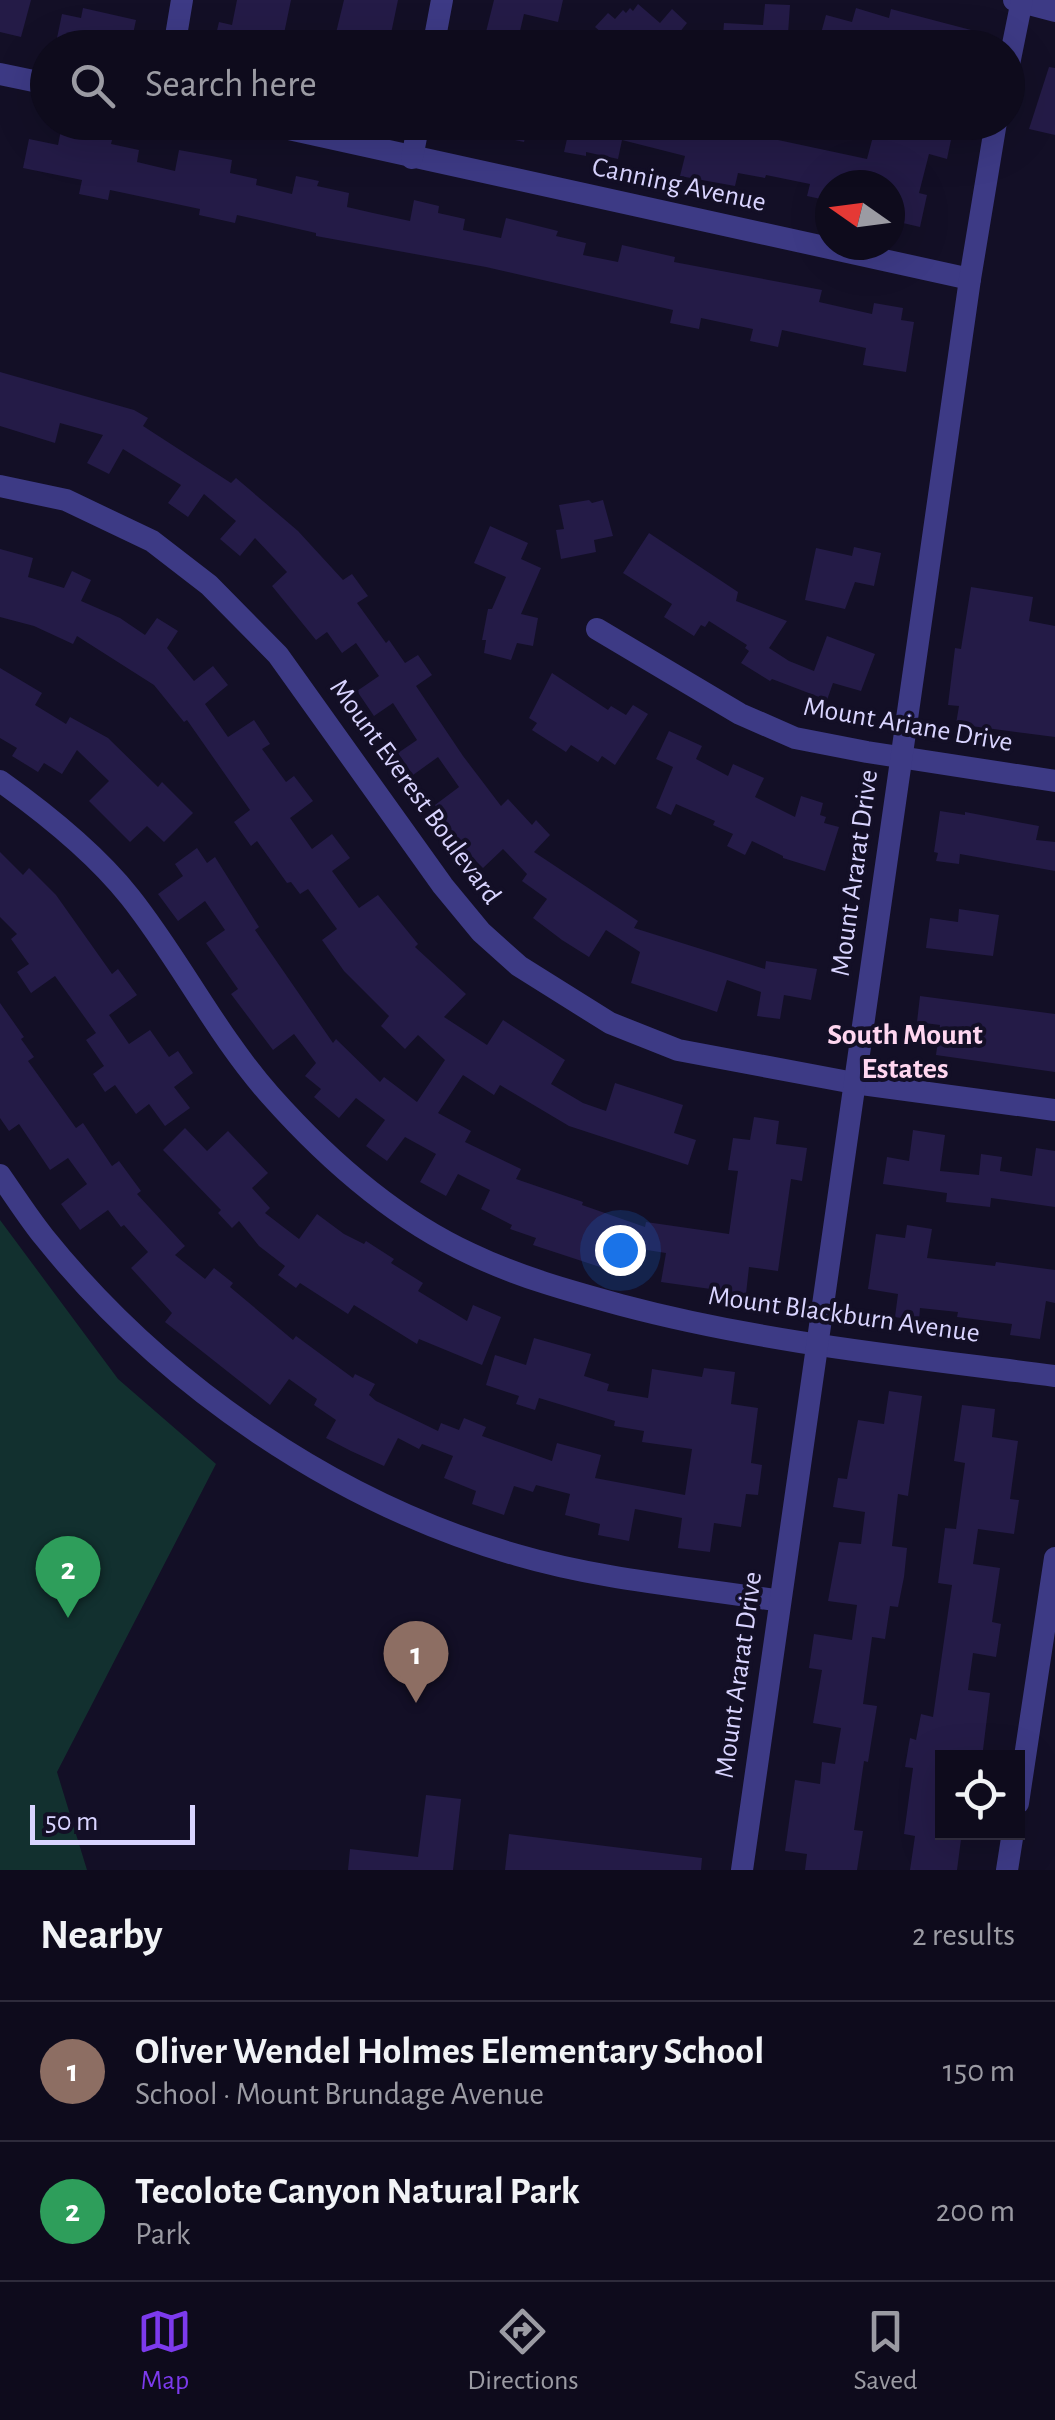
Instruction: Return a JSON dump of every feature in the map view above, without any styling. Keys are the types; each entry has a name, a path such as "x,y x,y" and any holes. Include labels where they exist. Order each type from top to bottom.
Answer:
{"street":[{"path":"177,30 182,0"},
{"path":"436,30 442,0"},
{"path":"1015,30 1020,1 1055,11"},
{"path":"0,74 30,80"},
{"name":"Canning Avenue","path":"334,140 970,280"},
{"path":"412,158 416,140"},
{"name":"Mount Ararat Drive","path":"742,1870 993,140"},
{"name":"Mount Everest Boulevard","path":"0,486 66,500 100,516 152,541 209,585 278,656 442,886 481,932 520,966 610,1023 678,1050 854,1083 1055,1110"},
{"name":"Mount Ariane Drive","path":"598,629 740,714 795,738 1055,780"},
{"name":"Mount Blackburn Avenue","path":"0,780 84,850 129,896 244,1066 310,1140 386,1204 468,1253 542,1284 688,1323 818,1346 1055,1376"},
{"path":"0,1174 44,1237 136,1336 239,1420 302,1462 400,1514 515,1554 574,1569 780,1602"},
{"path":"1025,1757 1055,1558"},
{"path":"1007,1870 1012,1840"}],"green space":[{"path":"0,1220 118,1379 216,1464 57,1772 87,1870 0,1870"}],"building":[{"path":"0,0 31,0 21,37 0,32"},
{"path":"237,0 291,0 285,30 217,30 219,22 232,25"},
{"path":"344,0 398,0 392,30 337,30"},
{"path":"494,0 563,0 558,22 524,14 520,30 486,30"},
{"path":"638,4 660,23 672,9 687,23 681,30 595,27 608,13 615,19 623,10 633,11"},
{"path":"765,4 790,5 788,30 723,30 724,23 763,25"},
{"path":"83,8 136,20 134,30 59,30 62,14 81,18"},
{"path":"856,8 889,18 891,9 971,30 822,30 826,15 852,22"},
{"path":"1049,67 1055,68 1055,135 1029,129"},
{"path":"29,139 58,145 59,140 112,140 111,144 139,150 137,162 175,171 179,150 212,156 232,160 230,173 257,179 256,185 292,194 296,176 319,181 317,186 349,193 347,207 373,213 410,221 414,200 439,206 438,213 465,219 463,230 501,238 506,218 558,231 556,236 586,243 583,255 618,262 622,245 675,257 674,262 822,290 819,302 872,314 874,303 903,308 901,320 914,322 906,372 863,365 866,348 782,330 778,347 750,341 753,329 701,318 699,329 670,323 673,310 486,267 316,236 237,215 235,223 199,215 200,209 110,190 108,200 79,194 82,180 23,168"},
{"path":"567,140 622,140 618,159 586,152 586,156 564,152"},
{"path":"622,140 778,140 867,159 872,140 951,140 947,159 929,154 919,193 927,195 920,227 905,224 905,170 815,170 815,198 807,196 810,184 766,175 765,178 738,173 735,186 680,176 685,156"},
{"path":"0,372 134,410 148,418 143,426 231,483 236,478 298,531 343,580 352,574 368,596 357,603 405,663 418,655 432,675 416,686 463,756 501,806 508,799 532,825 536,820 550,835 534,852 638,921 634,928 765,969 766,961 817,969 811,1000 784,995 780,1019 757,1016 761,992 727,980 717,1012 631,983 640,952 606,930 589,957 533,918 547,899 522,881 527,874 503,849 483,868 460,845 435,805 459,787 438,757 413,775 398,753 417,740 393,703 374,716 357,691 379,676 356,643 342,653 327,632 316,640 272,586 287,572 255,538 240,556 220,539 236,521 204,494 188,517 168,503 181,485 123,449 109,474 87,463 103,435 60,423 55,443 0,426"},
{"path":"603,500 613,536 594,540 596,552 561,559 556,530 564,529 559,505"},
{"path":"490,526 528,543 521,559 541,568 521,614 538,618 533,646 517,643 511,660 484,653 486,640 482,640 488,609 492,609 506,577 474,563"},
{"path":"649,533 738,592 736,601 787,621 769,648 789,661 814,671 827,636 875,654 861,691 833,683 827,700 770,681 741,663 749,651 747,645 709,621 694,636 664,617 672,604 623,573"},
{"path":"854,547 881,553 874,586 855,582 845,609 805,600 816,548 852,556"},
{"path":"0,549 33,558 28,577 64,588 72,571 91,580 81,601 120,618 145,635 157,618 178,631 167,648 194,681 213,666 228,685 205,704 228,737 254,720 270,744 262,749 286,782 294,776 313,801 290,818 312,849 332,834 350,858 332,871 359,908 378,895 418,944 415,947 466,994 444,1017 487,1045 503,1020 565,1060 551,1084 583,1103 606,1111 615,1083 683,1105 674,1133 696,1140 688,1165 569,1126 500,1085 494,1095 463,1075 438,1113 471,1131 465,1142 521,1169 516,1179 645,1227 646,1222 729,1234 738,1171 728,1170 733,1138 750,1140 754,1117 779,1121 776,1144 807,1148 802,1181 791,1179 778,1271 749,1267 746,1294 661,1282 666,1253 628,1247 622,1264 603,1257 600,1267 533,1245 536,1238 510,1229 512,1225 481,1209 490,1190 458,1174 446,1196 420,1182 436,1154 405,1137 387,1161 366,1146 385,1120 356,1098 339,1118 314,1097 321,1089 305,1076 316,1063 294,1034 273,1050 231,994 238,989 206,943 225,930 205,901 178,921 158,894 183,876 175,864 197,848 207,863 215,857 259,927 255,930 333,1043 336,1039 380,1082 384,1077 417,1102 445,1060 418,1035 405,1049 381,1026 389,1016 344,971 322,940 337,929 308,889 300,894 291,882 287,883 257,841 251,846 234,822 250,810 187,720 184,722 154,685 77,636 73,644 34,626 0,617"},
{"path":"971,587 1033,597 1029,621 1055,626 1055,737 956,724 959,706 948,705 955,648 961,649"},
{"path":"0,668 42,693 35,705 66,724 70,717 108,738 158,787 162,782 193,813 164,842 147,826 130,842 89,801 109,781 77,750 62,774 44,763 38,772 12,756 17,748 0,738"},
{"path":"552,673 608,710 611,706 626,715 633,705 648,714 615,765 602,756 598,762 571,745 566,752 532,730 537,723 529,718"},
{"path":"669,731 702,746 696,759 728,776 733,764 764,778 755,797 795,817 801,796 823,803 820,815 826,817 824,823 839,827 825,871 783,858 752,841 745,855 727,846 733,834 713,825 715,821 676,804 671,815 656,808 673,767 656,759"},
{"path":"940,811 1039,826 1036,840 1055,842 1055,871 960,854 959,864 936,861"},
{"path":"0,852 23,875 29,868 56,895 112,974 118,969 137,995 109,1015 129,1044 150,1030 169,1057 178,1051 193,1073 174,1087 190,1108 165,1126 149,1104 136,1114 115,1085 105,1092 93,1074 104,1066 86,1040 96,1033 55,976 31,993 17,972 29,964 11,939 17,934 0,917"},
{"path":"959,909 999,915 993,956 926,948 930,918 958,922"},
{"path":"920,996 1055,1014 1055,1072 936,1055 940,1025 917,1022"},
{"path":"0,1003 34,1057 28,1061 76,1128 83,1123 112,1166 119,1161 141,1191 137,1194 185,1246 175,1255 205,1279 214,1268 233,1283 230,1287 293,1340 296,1336 353,1378 355,1374 375,1384 369,1395 376,1401 438,1431 441,1423 459,1430 464,1418 486,1427 482,1436 552,1461 557,1443 601,1455 595,1478 685,1495 692,1449 642,1442 644,1431 614,1426 615,1421 539,1398 535,1410 516,1404 519,1396 486,1385 495,1355 526,1365 534,1338 591,1354 584,1376 609,1384 607,1391 648,1398 652,1369 702,1377 704,1368 735,1372 731,1404 758,1408 751,1463 762,1465 758,1495 746,1494 741,1527 714,1523 710,1552 678,1548 682,1518 635,1509 629,1541 598,1535 600,1524 565,1515 570,1494 536,1485 533,1492 514,1486 504,1515 472,1504 476,1491 444,1478 453,1456 422,1444 419,1449 398,1438 384,1466 351,1451 326,1438 336,1420 314,1405 317,1399 289,1379 270,1405 165,1322 172,1313 131,1268 148,1252 108,1210 80,1230 61,1204 87,1184 68,1158 50,1170 19,1124 9,1131 0,1118"},
{"path":"185,1128 207,1151 228,1131 268,1173 252,1188 270,1208 265,1213 299,1239 317,1214 344,1234 364,1244 366,1241 394,1259 391,1263 423,1283 418,1291 467,1321 473,1305 501,1317 482,1365 419,1339 417,1344 354,1305 348,1314 300,1283 296,1288 278,1275 285,1266 259,1246 239,1221 232,1228 218,1213 221,1210 163,1150"},
{"path":"913,1130 945,1135 940,1171 979,1175 981,1154 1002,1157 1000,1171 1032,1176 1036,1148 1055,1151 1055,1207 991,1198 990,1207 946,1202 947,1193 883,1184 887,1157 909,1161"},
{"path":"907,1225 932,1229 927,1258 1055,1270 1055,1303 1046,1301 1040,1339 1010,1335 1012,1324 957,1317 958,1312 920,1308 919,1321 895,1317 898,1294 868,1289 876,1234 905,1238"},
{"path":"889,1391 922,1396 908,1496 898,1494 892,1546 907,1548 898,1607 890,1606 885,1639 872,1637 863,1704 877,1706 854,1830 863,1831 857,1870 805,1870 807,1854 785,1851 795,1780 820,1784 822,1762 835,1764 841,1728 813,1723 822,1670 809,1668 814,1634 852,1640 857,1605 828,1601 839,1542 861,1544 865,1512 833,1507 838,1478 847,1479 858,1420 884,1424"},
{"path":"962,1405 995,1409 992,1437 1018,1441 1010,1499 1019,1500 1014,1534 978,1529 973,1564 1000,1568 992,1622 1001,1624 996,1657 973,1653 968,1690 990,1693 983,1750 935,1750 935,1840 961,1840 957,1870 910,1870 915,1836 904,1834 913,1768 905,1767 910,1738 916,1740 921,1714 933,1717 952,1585 938,1583 945,1528 956,1529 965,1463 954,1461"},
{"path":"426,1795 461,1799 453,1870 348,1870 350,1849 418,1857"},
{"path":"509,1834 702,1858 701,1870 505,1870"}],"place":[{"name":"Tecolote Canyon Natural Park","path":"68,1618"},
{"name":"Oliver Wendel Holmes Elementary School","path":"416,1703"}],"district":[{"name":"South Mount Estates","path":"905,1052"}]}
